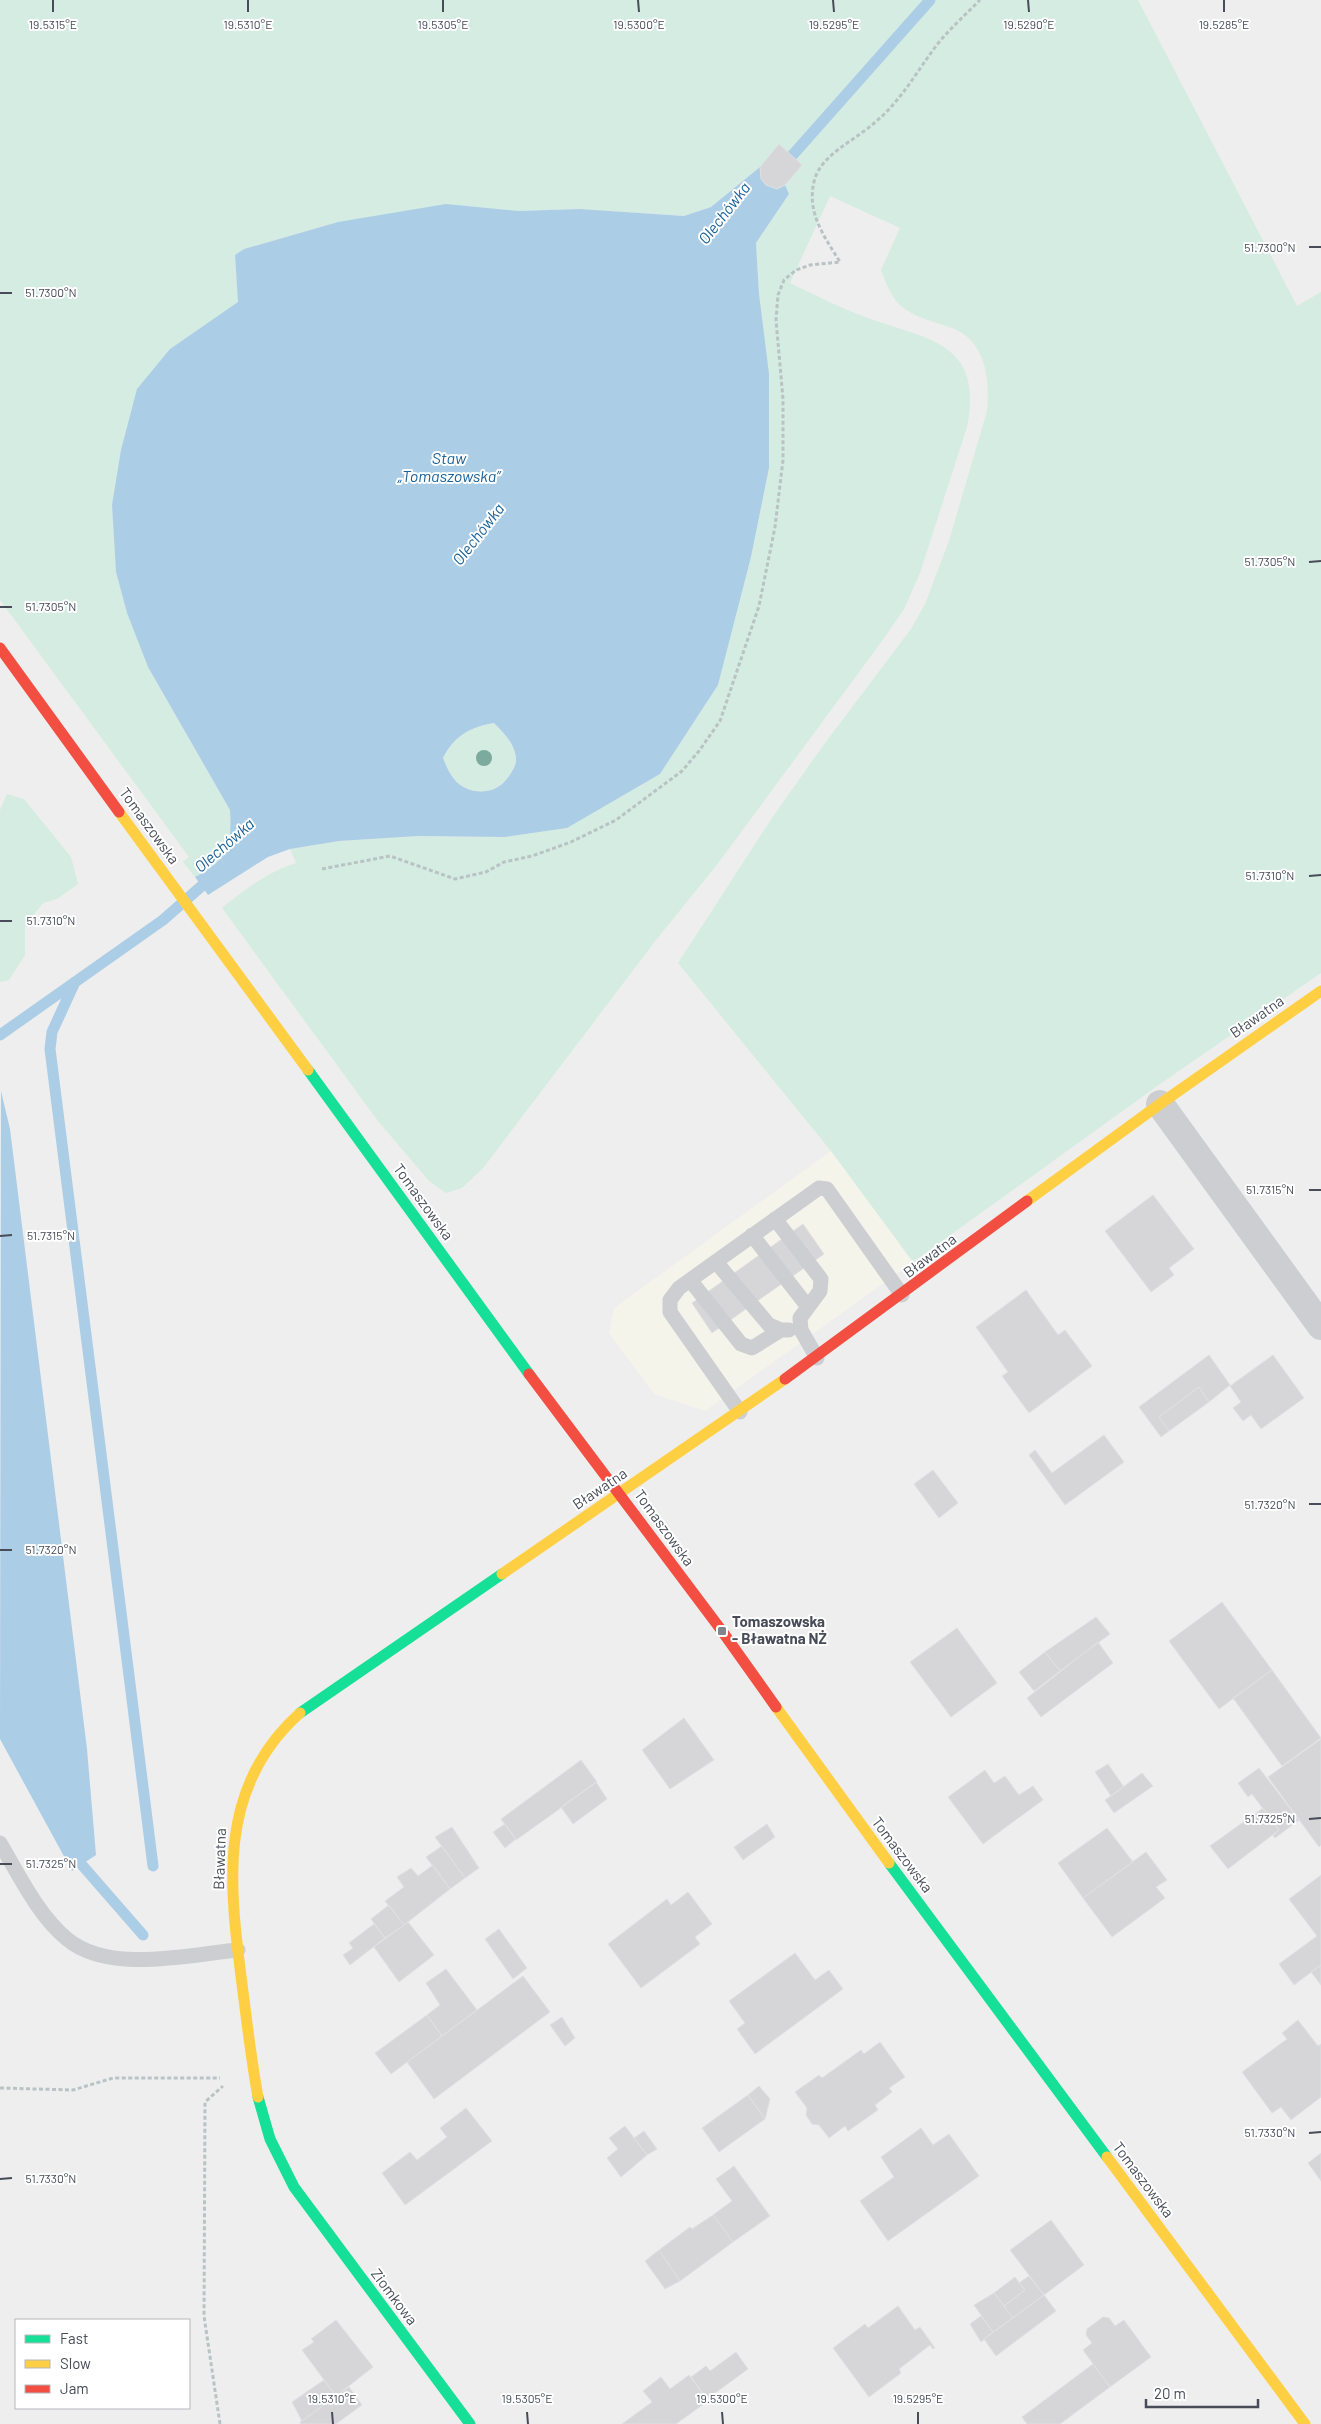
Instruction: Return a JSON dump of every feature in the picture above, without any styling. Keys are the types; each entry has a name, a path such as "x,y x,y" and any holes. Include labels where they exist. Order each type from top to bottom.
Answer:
{"street":[{"name":"Tomaszowska","path":"0,648 542,1392 619,1493 850,1810 1305,2424"},
{"name":"Bławatna","path":"294,2187 270,2139 262,2116 254,2078 238,1950 232,1852 236,1820 248,1783 269,1745 299,1714 817,1358 1160,1104 1321,991"},
{"path":"1160,1104 1321,1326"},
{"name":"Ziomkowa","path":"294,2187 470,2424"}],"lane":[{"path":"740,1412 670,1312 670,1300 690,1280 752,1235 819,1188 827,1189 902,1295"},
{"path":"775,1219 821,1279 820,1291 800,1318 800,1330 817,1358"},
{"path":"752,1235 808,1308"},
{"path":"716,1262 769,1325 781,1330 800,1330"},
{"path":"690,1280 741,1344 752,1348 781,1330"},
{"path":"0,1843 40,1909 68,1940 98,1956 132,1961 238,1950"}],"path":[{"path":"322,869 390,856 455,879 486,872 504,862 532,856 571,842 616,820 682,771 699,751 720,721 759,606 775,527 783,452 783,400 776,320 778,295 784,280 796,270 810,265 840,262 817,225 813,212 815,179 821,166 874,124 898,101 940,41 980,0"},
{"path":"0,2088 73,2090 113,2078 254,2078"},
{"path":"220,2424 204,2316 205,2102 232,2078"}],"shaded area":[{"path":"831,1151 913,1262 705,1411 654,1394 609,1333 614,1308"}],"green space":[{"path":"0,0 1138,0 1297,306 1321,292 1321,973 1160,1084 913,1262 831,1151 678,963 772,818 822,747 911,629 925,604 949,541 987,411 988,386 986,374 979,352 972,342 952,328 908,311 896,301 889,290 881,270 900,228 830,196 790,283 851,311 926,338 944,347 958,359 967,375 970,398 967,427 920,573 904,609 882,641 719,862 656,940 484,1167 462,1188 446,1193 429,1181 378,1121 222,908 266,876 296,863 290,849 339,841 418,836 505,837 567,828 660,774 718,685 751,557 769,468 756,243 789,194 785,185 802,165 779,145 760,167 711,207 684,216 580,209 338,222 244,249 235,255 239,302 170,349 112,505 116,572 127,613 148,667 230,810 230,833 226,850 215,864 195,877 183,862 189,857 0,600"},
{"path":"494,723 512,744 516,763 511,773 501,785 488,791 473,791 454,779 443,758 447,750 458,738 477,727"},
{"path":"7,794 24,799 71,857 78,884 57,899 43,903 25,926 25,955 9,980 0,982 0,810"}],"water":[{"name":"Staw „Tomaszowska”","path":"760,167 762,178 766,183 777,189 785,185 789,194 756,243 759,294 769,374 769,468 751,557 718,685 660,774 567,828 505,837 418,836 339,841 290,849 268,857 208,895 195,877 215,864 226,850 230,833 230,810 148,667 127,613 116,572 112,505 121,450 137,389 170,349 238,302 235,255 244,249 338,222 446,204 518,211 580,209 684,216 711,207","holes":["494,723 509,740 514,749 515,765 501,785 487,791 473,791 459,784 452,777 443,758 447,750 458,738 477,727"]},
{"path":"1,1091 10,1129 87,1749 96,1855 72,1871 0,1739"}],"building":[{"path":"779,144 802,165 785,185 777,189 766,185 761,179 760,167"},
{"path":"1153,1195 1194,1249 1169,1268 1174,1275 1151,1292 1105,1231"},
{"path":"803,1224 824,1254 712,1333 692,1303"},
{"path":"1026,1290 1058,1335 1065,1330 1092,1366 1029,1413 1002,1376 1008,1372 976,1327"},
{"path":"1209,1355 1230,1385 1209,1402 1199,1387 1159,1417 1169,1431 1161,1437 1139,1407"},
{"path":"1273,1355 1304,1398 1261,1429 1251,1415 1243,1421 1233,1408 1241,1402 1230,1386"},
{"path":"1199,1387 1209,1402 1169,1431 1159,1417"},
{"path":"1104,1435 1124,1462 1065,1505 1029,1455 1035,1450 1052,1473"},
{"path":"933,1470 958,1503 939,1518 914,1484"},
{"path":"1222,1602 1272,1670 1219,1709 1169,1641"},
{"path":"1096,1617 1110,1634 1060,1671 1045,1652"},
{"path":"957,1628 997,1683 951,1717 910,1662"},
{"path":"1098,1642 1113,1663 1041,1717 1027,1698"},
{"path":"1045,1652 1060,1671 1034,1691 1019,1672"},
{"path":"1272,1670 1321,1738 1282,1766 1233,1698"},
{"path":"684,1718 714,1760 670,1789 642,1750"},
{"path":"1321,1739 1321,1845 1319,1847 1268,1777"},
{"path":"581,1760 597,1782 516,1840 501,1819"},
{"path":"1108,1764 1124,1787 1111,1796 1095,1772"},
{"path":"1259,1768 1299,1820 1275,1838 1273,1836 1279,1830 1252,1794 1248,1797 1238,1783"},
{"path":"985,1770 994,1783 1005,1776 1019,1795 1033,1786 1043,1800 983,1844 948,1797"},
{"path":"1142,1773 1153,1786 1114,1813 1105,1800"},
{"path":"596,1782 607,1799 573,1824 561,1807"},
{"path":"1263,1808 1279,1830 1228,1869 1210,1846"},
{"path":"505,1824 516,1839 505,1848 493,1832"},
{"path":"767,1824 775,1837 743,1860 734,1847"},
{"path":"452,1827 479,1868 465,1878 435,1837"},
{"path":"1107,1828 1133,1862 1083,1898 1058,1863"},
{"path":"442,1846 465,1878 450,1889 426,1857"},
{"path":"1146,1852 1167,1880 1156,1887 1165,1898 1112,1937 1083,1898"},
{"path":"433,1865 450,1889 404,1925 385,1901 404,1887 397,1877 411,1868 418,1876"},
{"path":"1321,1875 1321,1965 1294,1985 1279,1964 1317,1936 1289,1899"},
{"path":"688,1892 712,1924 695,1937 700,1944 641,1988 608,1944 667,1899 671,1905"},
{"path":"389,1905 404,1925 385,1938 371,1919"},
{"path":"408,1922 434,1955 399,1982 374,1947"},
{"path":"374,1924 385,1938 350,1965 343,1955 353,1948 349,1943"},
{"path":"499,1929 527,1968 513,1979 485,1939"},
{"path":"795,1953 815,1980 829,1970 843,1989 755,2054 737,2029 745,2023 729,2001"},
{"path":"1321,1965 1321,1985 1311,1972"},
{"path":"446,1969 477,2010 442,2036 427,2015 440,2005 426,1983"},
{"path":"523,1976 550,2012 434,2099 407,2062"},
{"path":"427,2015 442,2036 391,2074 375,2053"},
{"path":"562,2017 575,2038 565,2046 550,2025"},
{"path":"1298,2020 1318,2046 1321,2044 1321,2097 1291,2120 1281,2107 1272,2113 1242,2072 1287,2039 1282,2033"},
{"path":"880,2042 905,2077 889,2088 892,2092 875,2105 878,2110 848,2131 845,2126 829,2138 819,2125 812,2124 806,2115 807,2108 795,2092 819,2075 822,2078 861,2050 864,2054"},
{"path":"759,2086 770,2099 765,2119 748,2095"},
{"path":"748,2095 765,2119 719,2152 702,2128"},
{"path":"466,2108 492,2141 405,2205 382,2173 410,2152 417,2160 447,2137 440,2128"},
{"path":"625,2126 647,2155 621,2177 607,2158 618,2149 609,2138"},
{"path":"921,2128 933,2145 949,2134 979,2176 888,2241 860,2201 894,2177 881,2157"},
{"path":"644,2131 657,2149 647,2155 634,2138"},
{"path":"1321,2153 1321,2181 1308,2163"},
{"path":"734,2166 770,2216 733,2242 713,2215 732,2201 716,2179"},
{"path":"713,2215 733,2242 680,2281 659,2250 690,2227 692,2229"},
{"path":"1051,2220 1084,2265 1044,2295 1010,2250"},
{"path":"659,2250 680,2281 665,2289 645,2261"},
{"path":"1029,2276 1044,2295 1013,2318 1004,2306 1025,2290 1019,2283"},
{"path":"1015,2277 1025,2290 1004,2306 994,2293"},
{"path":"994,2293 1013,2318 993,2332 974,2305"},
{"path":"1044,2295 1056,2311 996,2356 984,2339"},
{"path":"898,2306 915,2330 920,2327 935,2348 933,2349 930,2345 899,2369 901,2373 869,2397 833,2348 865,2324 868,2328"},
{"path":"981,2316 993,2332 981,2342 970,2324"},
{"path":"1103,2317 1109,2318 1115,2326 1124,2320 1151,2357 1110,2387 1083,2350 1092,2343 1086,2335 1087,2329"},
{"path":"336,2320 373,2367 336,2396 302,2350 314,2342 311,2339"},
{"path":"736,2352 748,2369 707,2399 691,2377 706,2366 710,2371"},
{"path":"1093,2364 1110,2387 1060,2424 1027,2424 1022,2417"},
{"path":"689,2375 708,2401 676,2424 622,2424 652,2402 643,2391 661,2377 670,2389"},
{"path":"324,2380 336,2396 302,2421 292,2402"},
{"path":"349,2387 362,2405 336,2424 301,2424 300,2422"}],"waterway":[{"name":"Olechówka","path":"782,167 930,0"},
{"name":"Olechówka","path":"0,1035 163,920 213,876"},
{"path":"75,982 52,1032 50,1049 153,1866"},
{"path":"82,1865 143,1935"}],"traffic: fast":[{"path":"308,1070 529,1374"},
{"path":"300,1713 502,1574"},
{"path":"889,1863 1107,2157"},
{"path":"258,2097 270,2139 294,2187 470,2424"}],"traffic: slow":[{"path":"119,812 308,1070"},
{"path":"1027,1201 1160,1104 1321,991"},
{"path":"502,1574 785,1379"},
{"path":"776,1707 889,1863"},
{"path":"258,2097 237,1947 233,1874 235,1839 242,1805 254,1772 273,1742 300,1713"},
{"path":"1107,2157 1305,2424"}],"traffic: jam":[{"path":"0,648 119,812"},
{"path":"785,1379 1027,1201"},
{"path":"529,1374 722,1631 776,1707"}],"place":[{"name":"Tomaszowska - Bławatna NŻ","path":"722,1631"}]}
